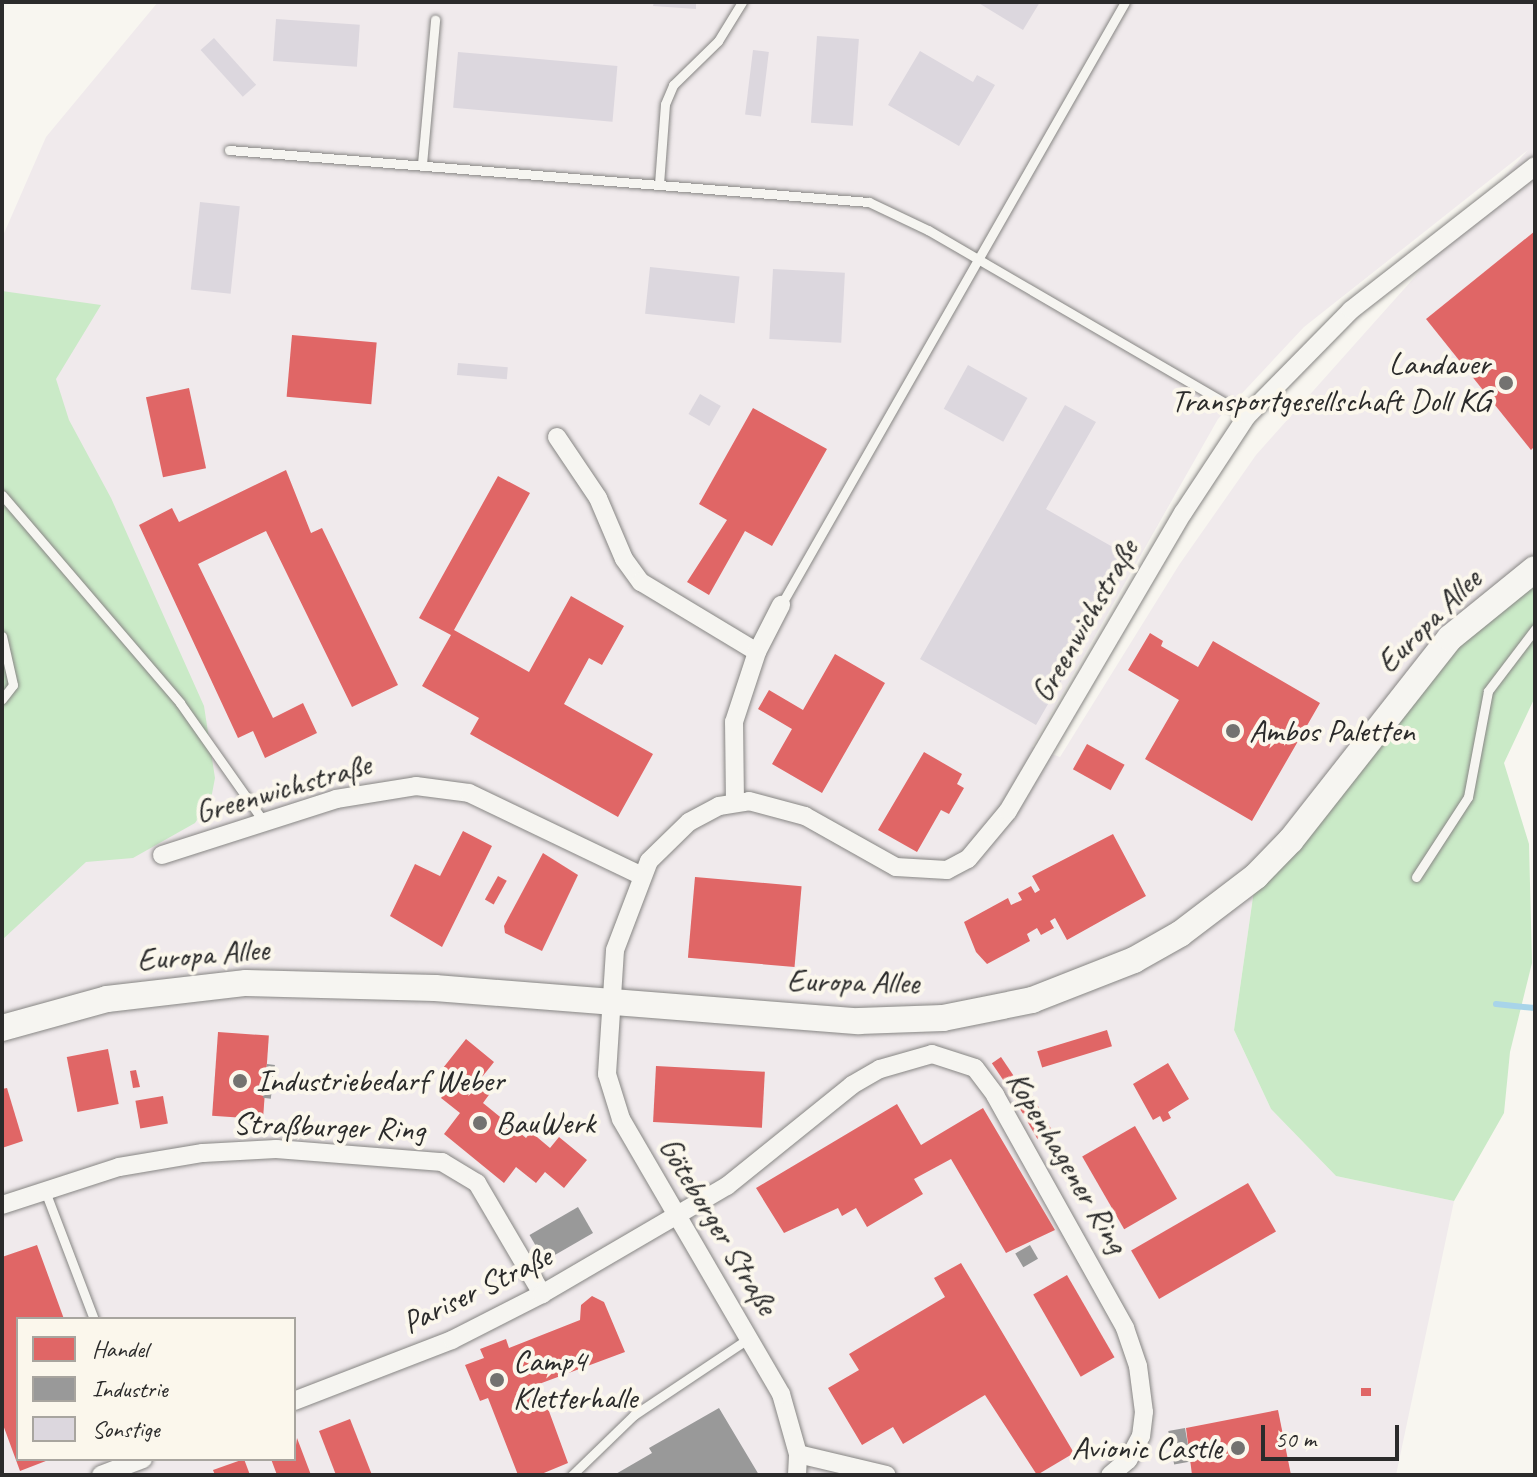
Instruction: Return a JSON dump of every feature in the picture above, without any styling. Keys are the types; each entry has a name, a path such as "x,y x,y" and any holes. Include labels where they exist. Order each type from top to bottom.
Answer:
{"main road":[{"name":"Europa Allee","path":"2,1028 107,999 246,983 435,988 905,1021 989,1010 1101,975 1180,934 1256,876 1291,840 1450,638 1535,569"}],"street":[{"name":"Greenwichstraße","path":"608,1002 615,950 642,876 670,837 705,812 735,802 784,807 896,867 947,870 968,859 1008,811 1190,501 1247,416 1351,310 1535,166"},
{"path":"557,437 598,498 624,559 641,582 757,652"},
{"path":"735,802 734,722 757,652 781,605"},
{"name":"Greenwichstraße","path":"162,855 336,799 416,786 469,793 642,876"},
{"name":"Göteborger Straße","path":"608,1002 607,1074 613,1099 781,1394 798,1454 797,1475"},
{"name":"Kopenhagener Ring","path":"678,1215 758,1164 852,1085 880,1069 932,1054 975,1068 1106,1287 1134,1354 1144,1412 1141,1436 1128,1460 1110,1475"},
{"name":"Straßburger Ring","path":"2,1205 119,1167 203,1153 276,1149 442,1162 477,1183 542,1294"},
{"name":"Pariser Straße","path":"296,1400 452,1340 542,1294 678,1215"},
{"path":"798,1454 887,1475"},
{"path":"111,1473 138,1461"}],"lane":[{"path":"659,184 665,104 673,85 718,41 742,2"},
{"path":"781,605 951,315 977,259 1125,2"},
{"path":"422,164 435,20"},
{"path":"229,150 869,202 977,259 1247,416"},
{"path":"2,495 180,703 264,822"},
{"path":"1416,877 1468,797 1488,691 1535,629"},
{"path":"2,636 13,685 2,699"},
{"path":"44,1189 93,1317"},
{"path":"572,1475 634,1415 750,1338"}],"shaded area":[{"path":"158,2 1535,2 1535,569 1256,876 1234,1030 1271,1109 1336,1176 1454,1201 1396,1475 2,1475 2,238 46,137","holes":["1528,150 1256,455 1179,565 1060,757 1032,747 1218,419 1304,327"]}],"green space":[{"path":"2,291 101,305 56,379 69,420 111,498 204,706 215,778 211,799 195,823 133,858 86,862 2,940"},
{"path":"1535,569 1535,697 1504,763 1529,844 1532,963 1510,1052 1504,1113 1454,1201 1336,1176 1271,1109 1234,1030 1256,876 1412,681"}],"building: Handel":[{"name":"Landauer Transportgesellschaft Doll KG","path":"1535,231 1535,446 1531,450 1426,319"},
{"path":"292,335 377,342 371,404 287,397"},
{"path":"189,388 206,468 163,477 146,397"},
{"path":"753,408 827,449 772,546 745,531 709,595 687,582 727,520 699,504"},
{"path":"286,470 311,533 322,528 398,685 352,707 266,531 198,564 273,718 303,703 317,733 265,758 253,731 238,738 139,525 172,508 179,522"},
{"path":"498,476 530,493 454,630 529,672 571,596 624,626 602,665 589,658 564,704 653,754 618,817 470,734 479,718 422,686 451,635 419,618"},
{"name":"Ambos Paletten","path":"1150,633 1163,641 1161,646 1198,667 1213,641 1320,703 1252,821 1145,759 1179,700 1128,670"},
{"path":"835,654 885,683 822,793 772,764 792,729 758,709 769,690 803,710"},
{"path":"1087,744 1125,765 1111,790 1073,769"},
{"path":"924,752 962,774 957,784 964,788 949,814 941,810 917,852 878,830"},
{"path":"463,831 492,846 442,947 390,916 415,864 440,876"},
{"path":"1113,834 1146,896 1067,940 1055,918 1050,921 1054,928 1041,935 1037,928 1027,934 1030,941 987,964 976,952 964,922 1008,898 1011,905 1022,900 1018,893 1031,886 1035,893 1040,890 1032,876"},
{"path":"543,853 578,875 542,951 505,933 504,926"},
{"path":"498,876 507,881 494,904 485,900"},
{"path":"695,877 802,886 795,967 688,958"},
{"path":"1107,1030 1112,1046 1042,1068 1037,1051"},
{"name":"Industriebedarf Weber","path":"218,1032 269,1036 263,1119 212,1116"},
{"name":"BauWerk","path":"466,1039 494,1062 478,1082 491,1092 483,1103 526,1138 531,1132 550,1148 559,1137 587,1160 564,1188 545,1172 536,1183 516,1167 504,1183 444,1134 460,1113 441,1098 456,1078 443,1068"},
{"path":"108,1049 119,1104 77,1112 67,1057"},
{"path":"1001,1057 1013,1075 1004,1081 992,1063"},
{"path":"1168,1063 1189,1099 1168,1112 1171,1118 1163,1122 1160,1116 1153,1120 1133,1084"},
{"path":"656,1066 765,1072 762,1128 653,1122"},
{"path":"136,1070 140,1087 133,1088 130,1071"},
{"path":"1023,1080 1052,1130 1037,1139 1008,1088"},
{"path":"7,1088 23,1141 2,1148 2,1089"},
{"path":"163,1096 168,1124 140,1128 135,1101"},
{"path":"897,1104 921,1145 983,1108 1055,1230 1006,1253 951,1159 914,1179 923,1194 867,1227 856,1208 842,1216 838,1208 784,1233 756,1188"},
{"path":"1135,1126 1177,1199 1124,1229 1082,1156"},
{"path":"1248,1183 1276,1231 1159,1299 1131,1250"},
{"path":"37,1245 63,1317 16,1317 16,1460 2,1422 2,1257"},
{"path":"961,1263 1074,1453 1037,1475 985,1395 903,1444 893,1427 862,1445 828,1388 859,1370 849,1354 945,1297 934,1278"},
{"path":"1067,1275 1114,1357 1081,1377 1033,1294"},
{"path":"592,1296 604,1302 625,1352 539,1384 568,1463 539,1475 518,1475 488,1398 480,1401 465,1365 484,1358 480,1349 506,1339 509,1348 580,1320 581,1305"},
{"path":"1361,1388 1371,1388 1371,1396 1361,1396"},
{"name":"Avionic Castle","path":"1278,1410 1291,1475 1192,1475 1186,1428"},
{"path":"350,1419 372,1475 336,1475 319,1431"},
{"path":"297,1438 311,1475 277,1475 272,1461 296,1461"},
{"path":"16,1461 46,1461 20,1471"},
{"path":"245,1461 250,1475 215,1475 213,1470"}],"building: Industrie":[{"path":"267,1064 275,1065 271,1099 263,1098"},
{"path":"578,1207 593,1233 545,1261 530,1235"},
{"path":"1030,1245 1038,1259 1023,1267 1015,1254"},
{"path":"719,1408 759,1475 614,1475 652,1453 649,1448"},
{"path":"1185,1428 1191,1461 1174,1464 1168,1431"}],"building: Sonstige":[{"path":"654,2 696,2 696,9 653,6"},
{"path":"977,2 1040,2 1023,30"},
{"path":"276,19 360,25 357,67 273,61"},
{"path":"817,36 859,39 853,126 811,123"},
{"path":"214,38 256,85 243,97 201,50"},
{"path":"753,50 769,52 761,116 745,115"},
{"path":"920,51 973,82 977,75 995,85 959,146 888,105"},
{"path":"458,52 617,66 613,122 453,108"},
{"path":"200,202 240,206 231,294 191,290"},
{"path":"650,267 740,276 735,323 645,314"},
{"path":"773,269 845,273 841,343 769,339"},
{"path":"458,363 508,367 507,379 457,375"},
{"path":"968,365 1027,398 1003,442 944,409"},
{"path":"700,394 721,406 709,426 688,414"},
{"path":"1065,405 1096,422 1046,509 1132,558 1036,725 920,659"}],"waterway":[{"path":"1496,1004 1535,1008"}],"place":[{"name":"Landauer Transportgesellschaft Doll KG","path":"1506,383"},
{"name":"Ambos Paletten","path":"1233,731"},
{"name":"Industriebedarf Weber","path":"240,1081"},
{"name":"BauWerk","path":"480,1123"},
{"name":"Camp4 Kletterhalle","path":"497,1380"},
{"name":"Avionic Castle","path":"1238,1448"}]}
